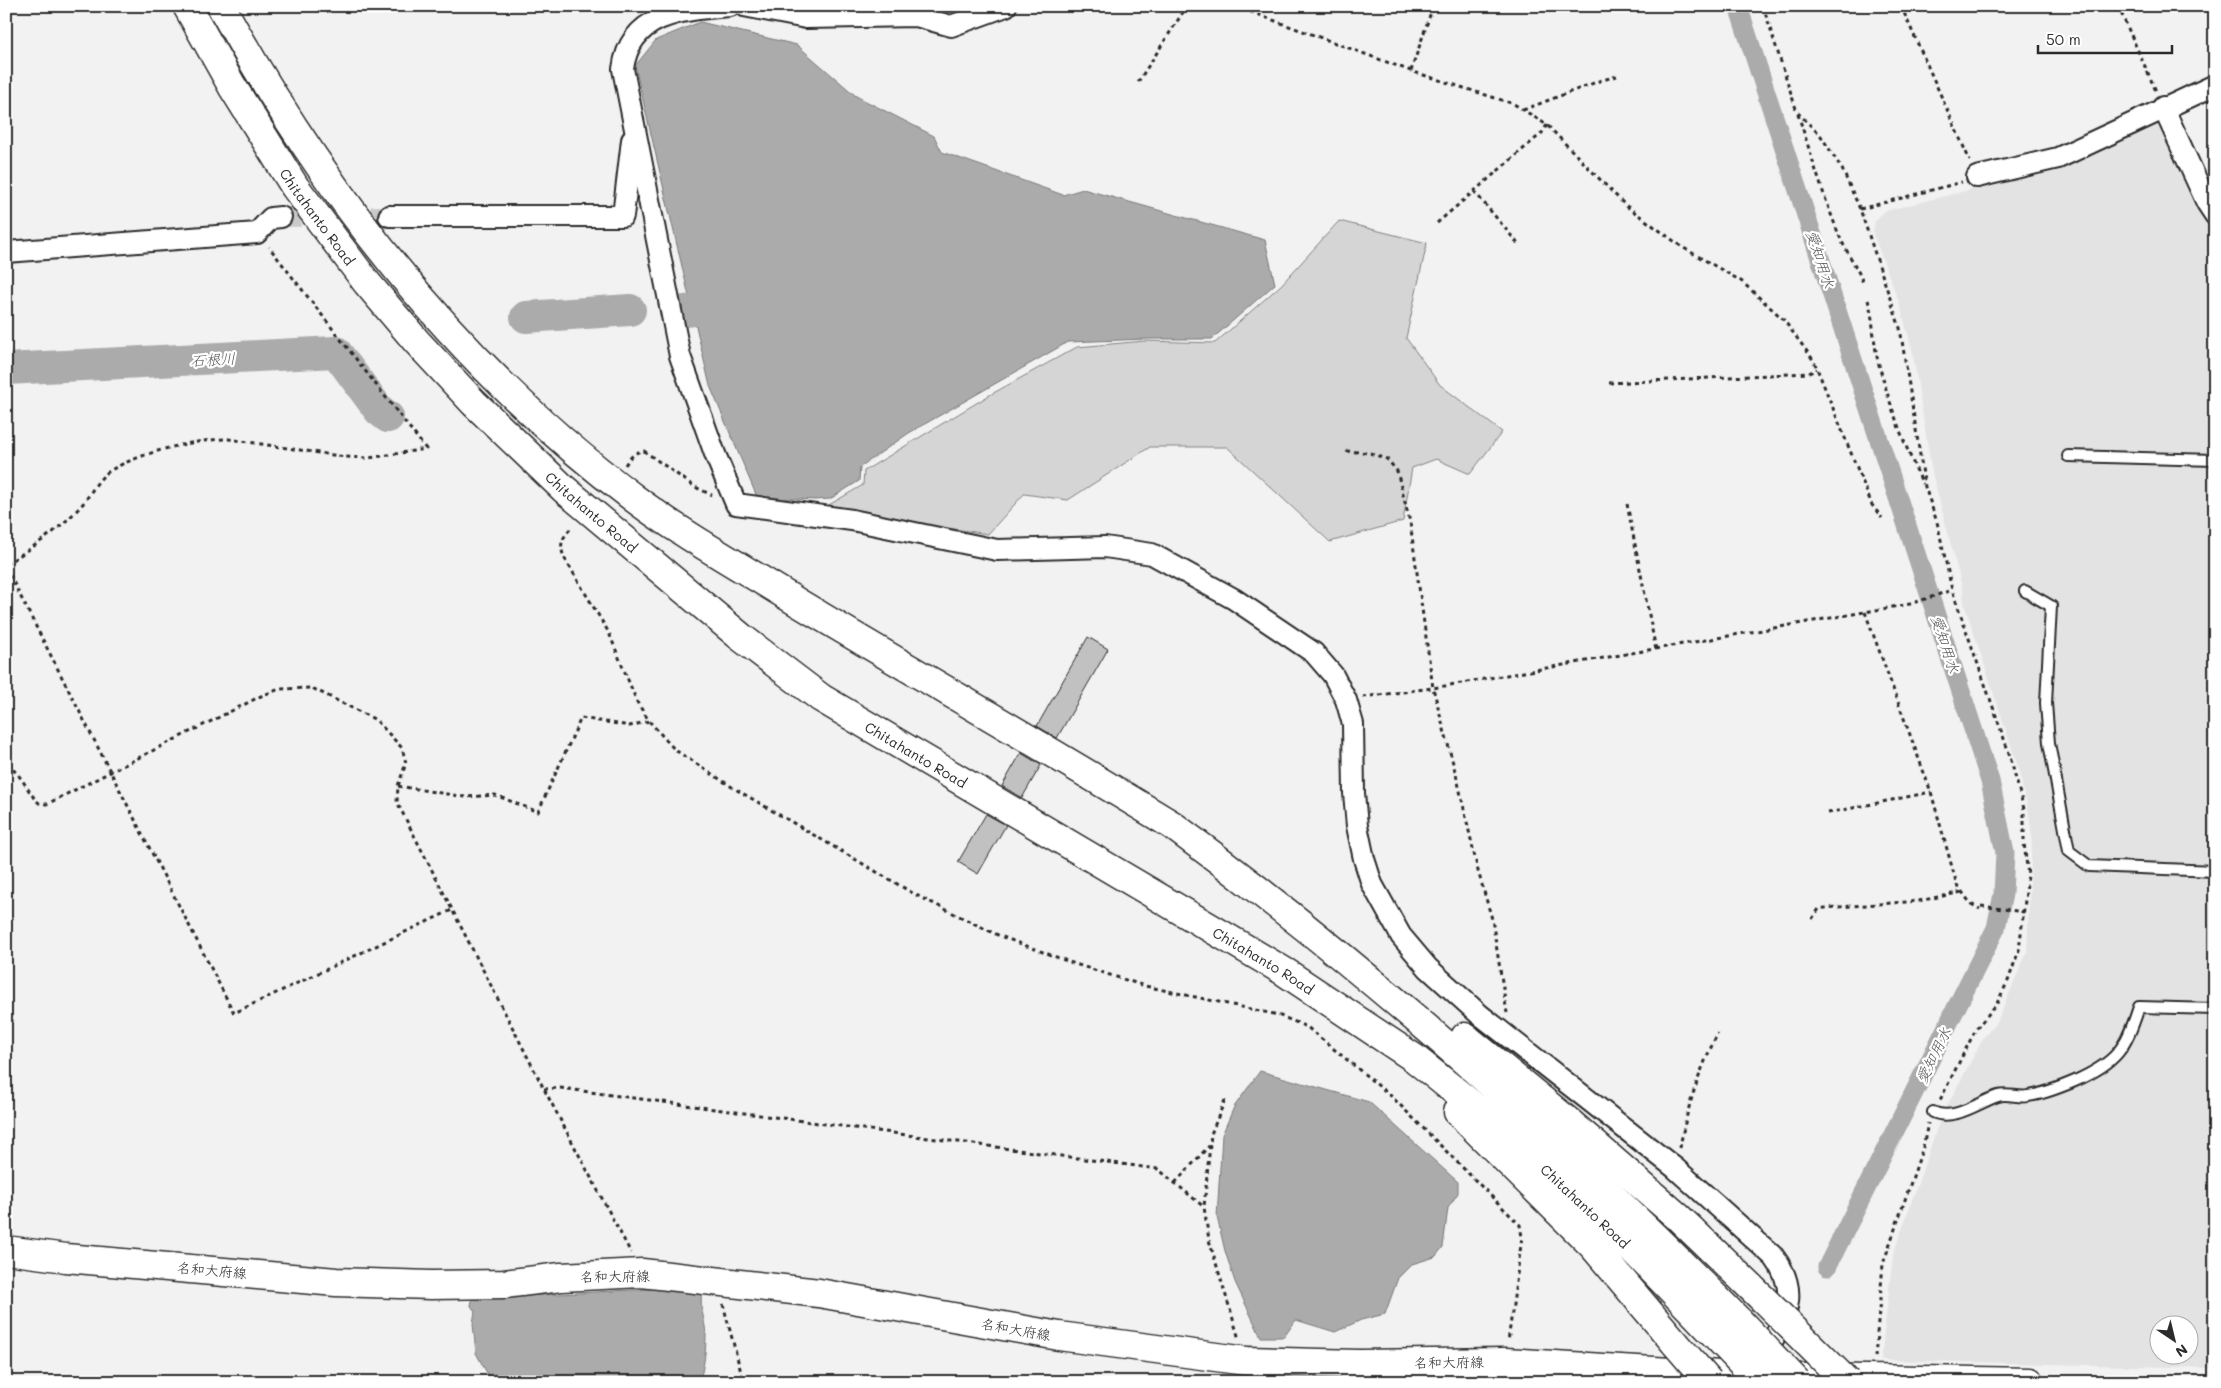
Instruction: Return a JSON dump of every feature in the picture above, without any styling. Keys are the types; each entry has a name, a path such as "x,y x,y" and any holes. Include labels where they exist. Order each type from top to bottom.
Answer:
{"main road":[{"name":"Chitahanto Road","path":"188,6 232,86 294,187 367,283 417,342 474,403 518,447 564,488 742,638 821,698 1285,972 1371,1027 1463,1095 1512,1137 1637,1254 1720,1340 1755,1380"},
{"name":"Chitahanto Road","path":"221,6 257,71 319,169 392,263 442,322 497,380 589,462 671,524 1172,825 1219,859 1367,978 1515,1105 1591,1174 1740,1321 1797,1382"},
{"path":"1367,978 1455,1029 1569,1122 1678,1217 1762,1298 1860,1380"},
{"path":"1371,1027 1593,1246 1709,1382"},
{"name":"名和大府線","path":"6,1250 66,1258 336,1282 431,1285 504,1284 562,1277 642,1273 720,1280 819,1293 1059,1336 1246,1361 1755,1380 2030,1382"}],"street":[{"path":"730,6 687,10 661,19 635,35 625,52 623,69 680,356 712,447 736,504 852,520 997,550 1104,547 1152,554 1234,599 1314,653 1333,675 1346,700 1353,724 1357,826 1372,884 1401,936 1428,968 1507,1036 1675,1168 1774,1257 1784,1271 1789,1293 1785,1314 1755,1380"},
{"path":"744,6 773,10 806,18 916,16 951,26 1006,6"},
{"path":"1977,177 2058,158 2164,107 2215,85"},
{"path":"2164,107 2207,203 2215,215"},
{"path":"389,216 623,216 631,142 636,132"},
{"path":"6,252 257,233 271,218 281,217"}],"lane":[{"path":"2068,456 2215,460"},
{"path":"2025,591 2051,606 2046,703 2054,770 2068,851 2089,866 2215,871"},
{"path":"1933,1112 1939,1115 1951,1114 2000,1095 2028,1096 2062,1087 2101,1070 2115,1057 2130,1035 2139,1007 2215,1009"}],"path":[{"path":"1138,82 1187,6"},
{"path":"1234,6 1411,71 1514,104 1547,125 1625,205 1682,247 1741,281 1761,298 1803,344 1818,369 1872,505 1882,518"},
{"path":"1411,71 1433,6"},
{"path":"1535,6 1540,10"},
{"path":"1764,6 1828,207 1840,238 1857,267 1863,283"},
{"path":"1860,209 1977,177 1901,6"},
{"path":"2118,6 2164,107"},
{"path":"1524,110 1590,84 1616,76"},
{"path":"1797,112 1826,144 1842,169 1860,209 1900,328 1924,487"},
{"path":"1437,223 1542,133 1547,125"},
{"path":"1474,191 1519,245"},
{"path":"257,233 284,265 426,449 369,458 345,457 229,438 212,439 156,451 111,470 96,482 81,506 58,529 6,566 234,1013 454,909"},
{"path":"1860,1380 1884,1264 1933,1112 1976,1029 1996,1005 2008,981 2019,950 2028,875 2024,843 2024,809 2009,753 1952,590 1937,522 1924,487 1911,460 1878,360 1872,313 1868,300"},
{"path":"1609,384 1809,372 1818,369"},
{"path":"623,467 632,456 639,451 644,451 695,487 736,504"},
{"path":"1346,451 1370,453 1387,459 1397,472 1410,522 1433,688 1458,782 1478,871 1492,919 1509,1025 1507,1036"},
{"path":"1627,504 1656,650"},
{"path":"570,529 562,538 560,548 609,633 637,702 649,721 674,750 732,787 916,895 1000,936 1075,964 1145,986 1278,1015 1307,1027 1391,1096 1520,1225 1522,1237 1493,1369"},
{"path":"1346,700 1433,688 1910,604 1952,590"},
{"path":"1865,612 1931,792 1958,885 1971,904 1980,908 2024,912"},
{"path":"6,765 14,769 39,803 47,804 280,688 312,688 376,720 402,748 406,763 398,786 397,802 454,909 544,1089 642,1273"},
{"path":"398,786 465,797 495,795 538,812 581,718 630,726 649,721"},
{"path":"1828,814 1931,792"},
{"path":"1812,919 1819,909 1919,901 1963,892"},
{"path":"1675,1168 1678,1162 1684,1121 1706,1056 1718,1033"},
{"path":"544,1089 560,1088 1158,1169 1204,1207"},
{"path":"1225,1100 1211,1134 1204,1207 1209,1240 1246,1361"},
{"path":"1175,1183 1210,1145"},
{"path":"720,1280 718,1288 742,1376 744,1381 752,1382"}],"shaded area":[{"path":"700,22 797,45 856,96 934,136 942,152 1063,195 1083,189 1265,240 1275,284 1212,339 1068,342 909,433 860,467 859,481 830,499 757,497 710,386 635,66 656,40"},
{"path":"2155,123 2165,128 2200,210 2215,231 2215,1368 1881,1360 1893,1255 1941,1117 1984,1037 1997,1022 2027,952 2032,837 2029,813 2017,764 1964,603 1963,591 1932,472 1912,349 1899,302 1873,234 1875,221 1885,211 2053,169"},
{"path":"1339,221 1427,243 1406,338 1440,385 1502,432 1470,474 1436,459 1412,468 1403,521 1330,542 1227,447 1150,447 1068,500 1024,494 988,534 822,509 863,485 864,471 988,396 1077,347 1145,341 1215,343 1281,285"},
{"path":"1260,1071 1369,1102 1458,1182 1458,1193 1448,1208 1443,1247 1435,1257 1412,1264 1398,1278 1385,1314 1361,1320 1335,1332 1296,1320 1284,1337 1261,1337 1235,1282 1217,1217 1222,1135 1234,1107"},
{"path":"667,1288 702,1291 701,1302 706,1341 699,1382 492,1382 476,1353 473,1324 475,1311 471,1306 472,1299"}],"building":[{"path":"1088,637 1108,649 1057,738 1037,726"},
{"path":"1021,753 1041,765 1022,798 1002,786"},
{"path":"986,814 1006,825 978,874 958,862"}],"waterway":[{"name":"愛知用水","path":"1738,6 1990,781 2005,853 2003,894 1996,928 1827,1267"},
{"name":"石根川","path":"685,311 716,308"},
{"name":"石根川","path":"526,317 630,310"},
{"name":"石根川","path":"6,369 336,352 379,410 388,417"}],"tunnel":[{"path":"281,217 389,216"}]}
